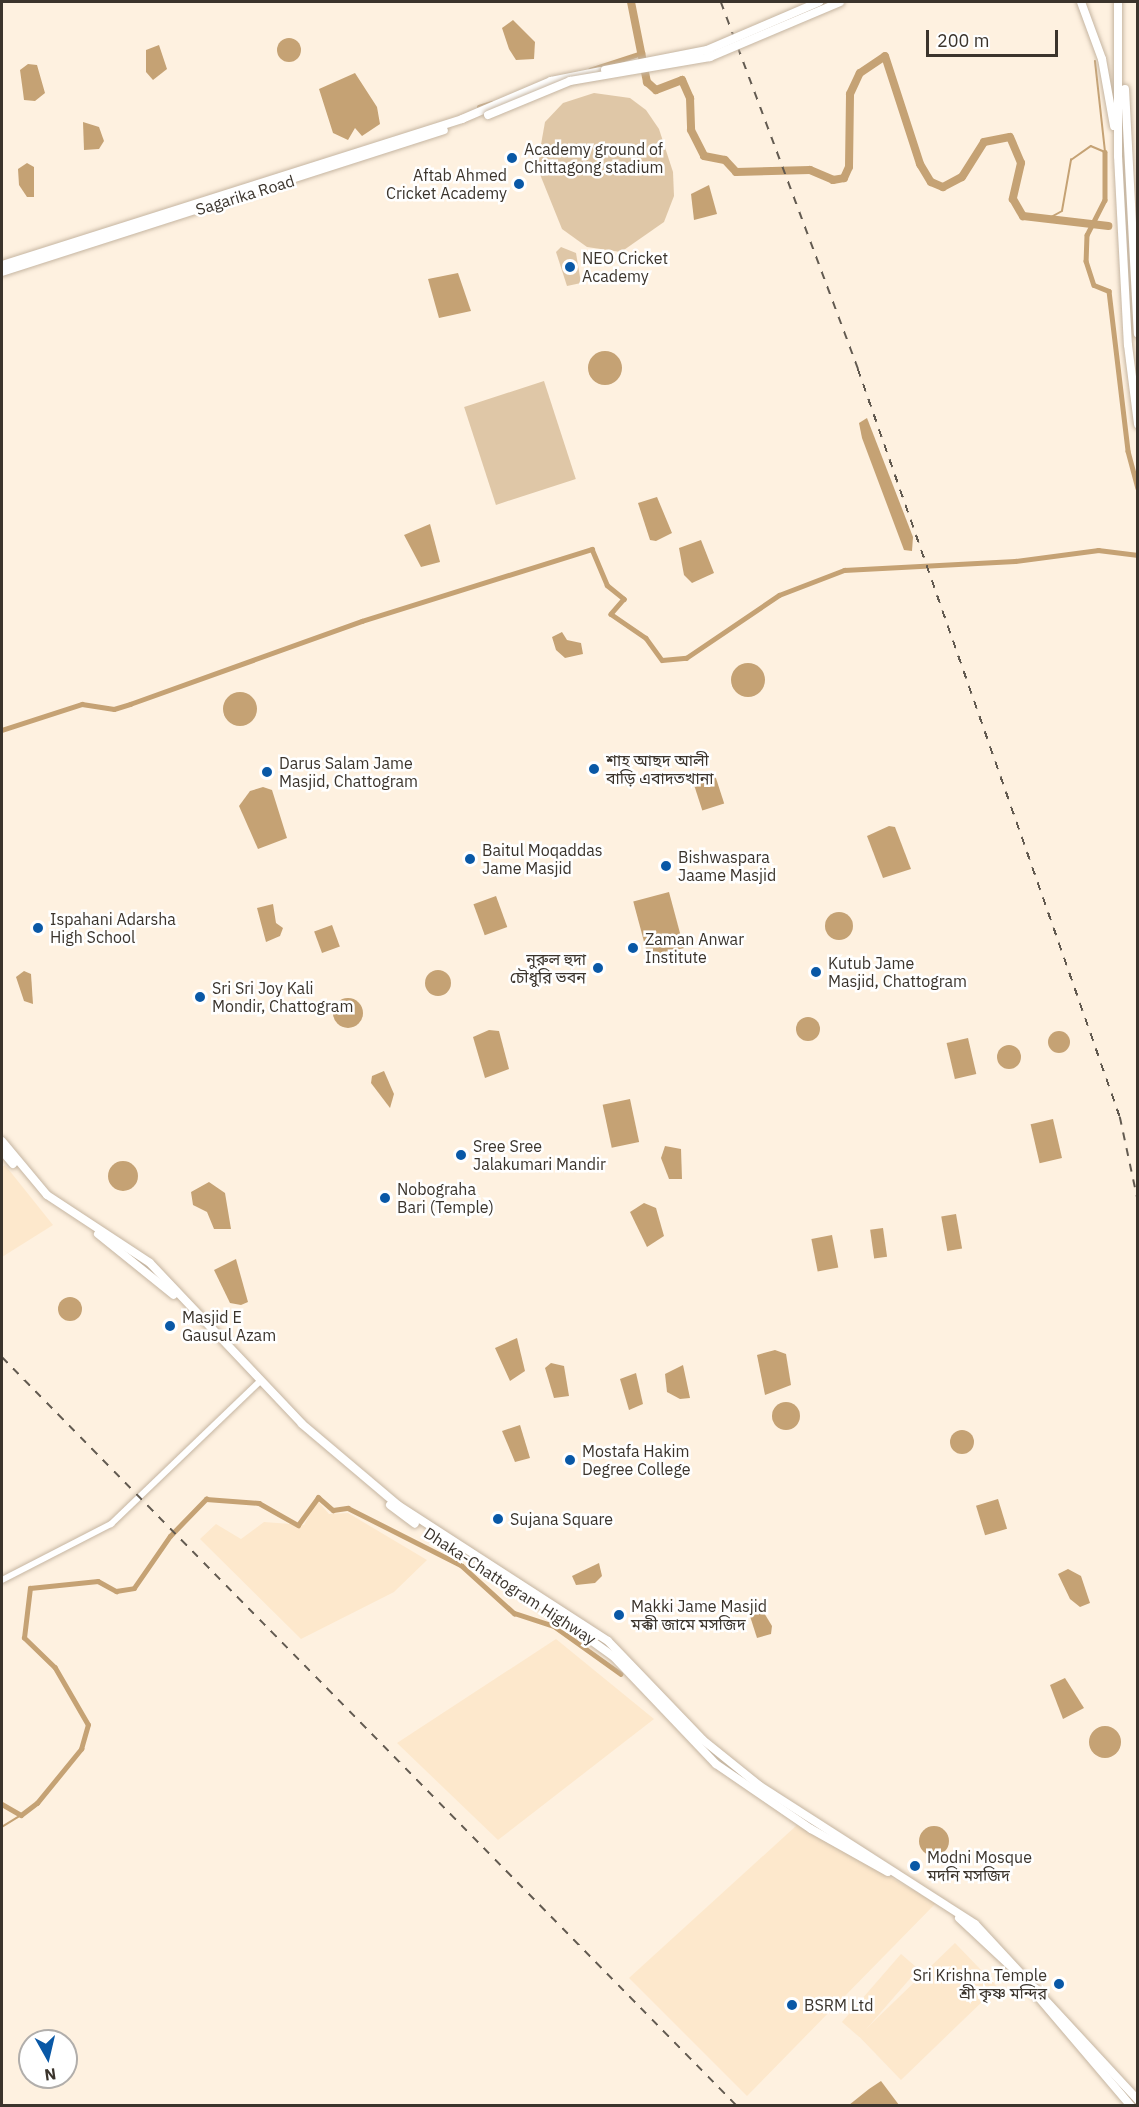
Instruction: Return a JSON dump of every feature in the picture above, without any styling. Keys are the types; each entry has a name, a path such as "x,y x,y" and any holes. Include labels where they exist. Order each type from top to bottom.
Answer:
{"highway":[{"path":"1080,2 1102,59 1118,156"},
{"path":"1118,2 1118,156 1128,345 1137,424"},
{"path":"1123,2 1137,334"},
{"name":"Dhaka-Chattogram Highway","path":"2,1141 47,1195 150,1263 302,1424 366,1481 420,1521 608,1641 704,1740 760,1786 975,1924 1137,2100"},
{"name":"Dhaka-Chattogram Highway","path":"2,1150 43,1198 148,1270 258,1383 402,1515 578,1627 716,1764 758,1794 945,1906 1023,1979 1131,2106"}],"main road":[{"path":"487,113 572,75 707,50 819,2"},
{"path":"487,113 570,81 710,57 840,2"},
{"name":"Sagarika Road","path":"2,265 331,166 487,113"},
{"name":"Sagarika Road","path":"2,273 295,177"}],"street":[{"path":"2,1580 111,1524 258,1383"}],"shaded area":[{"path":"513,20 535,42 534,59 516,60 509,49 502,28"},
{"path":"289,38 298,41 301,50 298,59 289,62 280,59 277,50 280,41"},
{"path":"159,45 167,69 153,80 146,72 146,50"},
{"path":"28,64 37,65 45,93 35,101 24,100 20,70"},
{"path":"355,73 377,107 380,124 362,136 355,128 348,140 333,133 319,89"},
{"path":"594,93 630,98 646,110 659,129 673,172 674,196 664,222 621,252 587,247 562,229 537,167 545,122 563,103"},
{"path":"83,122 99,127 104,141 99,149 84,150"},
{"path":"27,163 34,167 34,197 27,197 19,185 18,169"},
{"path":"709,185 717,214 694,220 691,194"},
{"name":"NEO Cricket Academy","path":"561,247 576,253 581,283 567,286 556,252"},
{"path":"458,273 471,311 439,318 428,279"},
{"path":"605,351 617,356 622,368 617,380 605,385 593,380 588,368 593,356"},
{"path":"544,381 576,479 496,505 464,407"},
{"path":"867,418 913,537 912,551 904,550 862,438 859,423"},
{"path":"657,497 672,533 656,541 650,540 638,503"},
{"path":"430,524 440,562 421,567 404,535"},
{"path":"701,540 714,573 692,583 684,575 679,548"},
{"path":"562,632 567,640 581,643 583,654 565,658 556,650 552,637"},
{"path":"748,663 760,668 765,680 760,692 748,697 736,692 731,680 736,668"},
{"path":"240,692 252,697 257,709 252,721 240,726 228,721 223,709 228,697"},
{"path":"714,772 724,803 702,810 692,779"},
{"path":"263,787 272,790 287,838 258,849 239,806 250,791"},
{"path":"889,826 895,827 911,869 883,878 867,836"},
{"path":"669,892 684,948 648,958 633,902"},
{"path":"496,896 507,927 485,935 473,904"},
{"path":"273,904 276,923 283,928 280,936 266,942 257,908"},
{"path":"839,912 849,916 853,926 849,936 839,940 829,936 825,926 829,916"},
{"path":"332,925 340,947 322,953 314,931"},
{"path":"438,970 447,974 451,983 447,992 438,996 429,992 425,983 429,974"},
{"path":"24,971 31,974 33,1004 24,1001 16,977"},
{"path":"348,998 359,1002 363,1013 359,1024 348,1028 337,1024 333,1013 337,1002"},
{"path":"808,1017 816,1021 820,1029 816,1037 808,1041 800,1037 796,1029 800,1021"},
{"path":"489,1030 499,1031 509,1069 485,1078 473,1037"},
{"path":"1059,1031 1067,1034 1070,1042 1067,1050 1059,1053 1051,1050 1048,1042 1051,1034"},
{"path":"968,1038 976,1074 955,1079 947,1043"},
{"path":"1009,1045 1018,1048 1021,1057 1018,1066 1009,1069 1000,1066 997,1057 1000,1048"},
{"path":"384,1071 394,1094 390,1108 371,1083 372,1076"},
{"path":"630,1099 639,1142 612,1148 603,1105"},
{"path":"1053,1119 1062,1158 1040,1163 1031,1124"},
{"path":"665,1146 681,1149 682,1179 669,1179 661,1158"},
{"path":"123,1161 134,1165 138,1176 134,1187 123,1191 112,1187 108,1176 112,1165"},
{"path":"5,1165 53,1225 2,1257 2,1167"},
{"path":"209,1182 225,1193 231,1229 214,1229 207,1212 193,1205 191,1192"},
{"path":"644,1203 656,1208 664,1236 647,1247 630,1212"},
{"path":"956,1214 962,1248 947,1251 941,1217"},
{"path":"883,1228 887,1257 874,1259 870,1230"},
{"path":"832,1235 838,1267 818,1271 811,1239"},
{"path":"236,1259 248,1302 241,1305 230,1303 214,1270"},
{"path":"70,1297 75,1298 81,1304 81,1314 75,1320 70,1321 65,1320 59,1314 58,1309 59,1304 65,1298"},
{"path":"517,1338 525,1371 510,1381 495,1348"},
{"path":"775,1350 786,1354 791,1385 765,1395 757,1355"},
{"path":"551,1363 564,1366 569,1396 554,1398 545,1368"},
{"path":"683,1365 690,1398 680,1399 667,1392 665,1374"},
{"path":"636,1373 643,1404 629,1410 620,1379"},
{"path":"786,1402 796,1406 800,1416 796,1426 786,1430 776,1426 772,1416 776,1406"},
{"path":"520,1425 530,1458 515,1462 502,1431"},
{"path":"957,1430 967,1430 974,1437 974,1447 967,1454 957,1454 950,1447 950,1437"},
{"path":"998,1499 1007,1529 985,1535 976,1506"},
{"path":"317,1500 329,1514 348,1513 427,1560 394,1592 301,1639 200,1539 216,1524 241,1539 264,1522 304,1525"},
{"path":"599,1563 602,1576 595,1583 576,1585 572,1576"},
{"path":"1068,1569 1081,1576 1090,1603 1080,1607 1070,1599 1058,1574"},
{"path":"758,1603 772,1626 771,1634 757,1638 748,1610"},
{"path":"556,1639 654,1719 498,1840 397,1743"},
{"path":"1065,1678 1084,1708 1063,1719 1050,1685"},
{"path":"1105,1726 1116,1731 1121,1742 1116,1753 1105,1758 1094,1753 1089,1742 1094,1731"},
{"path":"797,1825 936,1903 747,2096 629,1978"},
{"path":"934,1826 944,1831 949,1841 944,1851 934,1856 924,1851 919,1841 924,1831"},
{"path":"955,1943 997,1987 901,2080 859,2036"},
{"path":"901,1954 918,1969 859,2037 842,2022"},
{"path":"881,2081 899,2105 849,2105 869,2089"}],"waterway":[{"path":"631,2 647,82 656,90 682,80 690,98 691,130 704,156 725,160 736,172 810,170 833,180 844,178 849,167 850,94 860,73 885,56 920,164 931,182 943,187 962,177 984,142 1010,137 1021,163 1013,199 1023,216 1108,226"},
{"path":"590,70 642,53"},
{"path":"1046,220 1062,211 1071,160 1091,146 1105,152 1095,62"},
{"path":"479,107 491,103"},
{"path":"1105,152 1105,200 1087,235 1086,261 1094,285 1109,291 1128,451 1138,488"},
{"path":"2,730 82,704 114,709 362,621 592,549 607,585 624,599 611,614 646,638 662,660 686,658 779,595 844,570 1015,561 1098,550 1138,555"},
{"path":"2,1804 21,1815 37,1803 81,1749 88,1725 55,1668 24,1638 30,1588 98,1581 116,1591 134,1588 170,1536 206,1499 259,1503 298,1525 318,1497 333,1510 348,1508 461,1565 514,1613 554,1626 621,1674"},
{"path":"2,1827 21,1815"}],"railway":[{"path":"721,2 858,369 1120,1117 1138,1201"},
{"path":"2,1357 737,2106"}],"place":[{"name":"Academy ground of Chittagong stadium","path":"512,158"},
{"name":"Aftab Ahmed Cricket Academy","path":"519,184"},
{"name":"NEO Cricket Academy","path":"570,267"},
{"name":"শাহ আছদ আলী বাড়ি এবাদতখানা","path":"594,769"},
{"name":"Darus Salam Jame Masjid, Chattogram","path":"267,772"},
{"name":"Baitul Moqaddas Jame Masjid","path":"470,859"},
{"name":"Bishwaspara Jaame Masjid","path":"666,866"},
{"name":"Ispahani Adarsha High School","path":"38,928"},
{"name":"Zaman Anwar Institute","path":"633,948"},
{"name":"নুরুল হুদা চৌধুরি ভবন","path":"598,968"},
{"name":"Kutub Jame Masjid, Chattogram","path":"816,972"},
{"name":"Sri Sri Joy Kali Mondir, Chattogram","path":"200,997"},
{"name":"Sree Sree Jalakumari Mandir","path":"461,1155"},
{"name":"Nobograha Bari (Temple)","path":"385,1198"},
{"name":"Masjid E Gausul Azam","path":"170,1326"},
{"name":"Mostafa Hakim Degree College","path":"570,1460"},
{"name":"Sujana Square","path":"498,1519"},
{"name":"Makki Jame Masjid মক্কী জামে মসজিদ","path":"619,1615"},
{"name":"Modni Mosque মদনি মসজিদ","path":"915,1866"},
{"name":"Sri Krishna Temple শ্রী কৃষ্ণ মন্দির","path":"1059,1984"},
{"name":"BSRM Ltd","path":"792,2005"}]}
